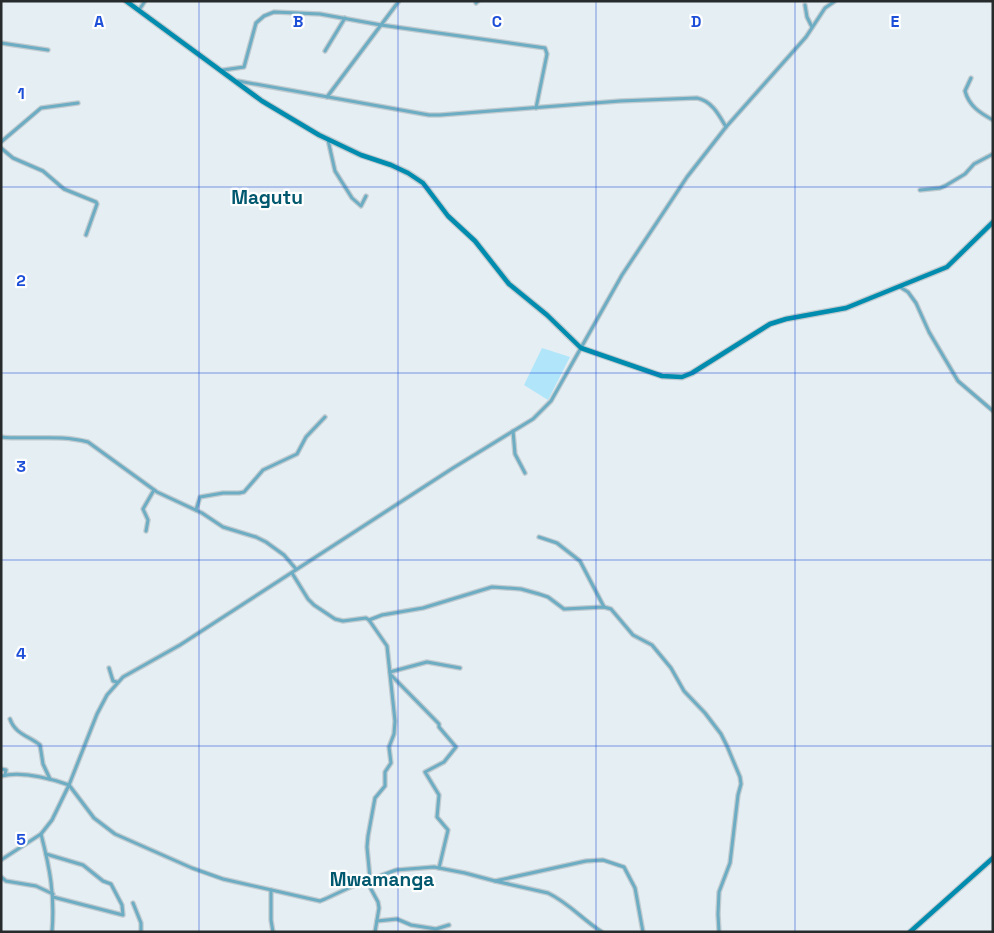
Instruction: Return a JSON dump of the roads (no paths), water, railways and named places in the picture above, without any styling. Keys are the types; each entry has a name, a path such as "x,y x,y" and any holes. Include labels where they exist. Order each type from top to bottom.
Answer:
{"street":[{"path":"126,1 262,100 328,139 361,155 391,165 423,183 448,216 475,241 509,284 547,315 580,348 662,376 682,377 770,324 786,319 846,308 947,267 993,222"},
{"path":"139,10 145,1"},
{"path":"327,97 399,1"},
{"path":"1,860 41,834 52,820 69,785 97,714 107,695 123,677 180,645 453,468 533,419 547,406 622,275 687,177 726,128 806,37 825,8 835,1"},
{"path":"805,5 807,18 812,27"},
{"path":"223,70 244,68 256,23 269,13 307,13 498,43 545,48 547,54 536,108"},
{"path":"325,51 345,18"},
{"path":"1,43 48,50"},
{"path":"971,78 965,91 966,96 974,108 993,120"},
{"path":"238,82 429,114 620,101 697,98 703,99 717,112 726,128"},
{"path":"2,141 41,108 78,103"},
{"path":"328,139 335,170 352,198 361,206 366,196"},
{"path":"1,148 13,158 44,171 64,189 96,202 97,204 86,235"},
{"path":"920,190 945,186 964,174 974,164 993,154"},
{"path":"900,287 908,292 916,303 929,332 963,387 993,411"},
{"path":"196,510 200,497 244,492 262,470 297,454 306,437 325,417"},
{"path":"513,431 515,454 525,473"},
{"path":"1,437 18,439 48,437 88,442 154,490 196,510 223,527 266,542 284,555 296,570"},
{"path":"146,531 148,520 143,509 154,490"},
{"path":"539,537 557,543 580,561 604,607"},
{"path":"292,572 314,605 335,619 343,621 362,618 368,620 386,642 395,728 390,743 391,763 385,772 385,786 376,798 368,836 367,847 371,889 378,902 375,932"},
{"path":"368,620 382,615 423,608 492,587 521,589 548,596 567,610 604,607 612,610 633,635 652,645 671,668 686,695 702,709 721,734 740,777 741,784 730,863 719,892 719,932"},
{"path":"390,673 428,662 460,668"},
{"path":"109,668 113,681 118,682"},
{"path":"390,673 440,724 440,727 456,747 444,762 425,772 440,795 437,817 448,830 439,868"},
{"path":"10,719 12,727 20,734 32,738 40,744 43,764 51,779"},
{"path":"1,768 6,770 3,776"},
{"path":"3,776 16,774 51,779 69,785 94,818 115,834 192,868 223,879 320,901 355,885 396,870 439,868 465,872 548,893 570,905 587,922 602,932"},
{"path":"41,834 53,896 52,932"},
{"path":"1,877 6,881 36,886 53,896 123,915 122,905 111,884 103,881 83,865 46,854"},
{"path":"910,932 993,858"},
{"path":"495,881 603,860 624,867 635,888 643,932"},
{"path":"270,890 273,932"},
{"path":"133,903 141,923 141,932"},
{"path":"377,920 397,919 411,926 436,929 449,925"}],"district":[{"name":"Magutu","path":"267,197"},
{"name":"Mwamanga","path":"382,879"}]}
